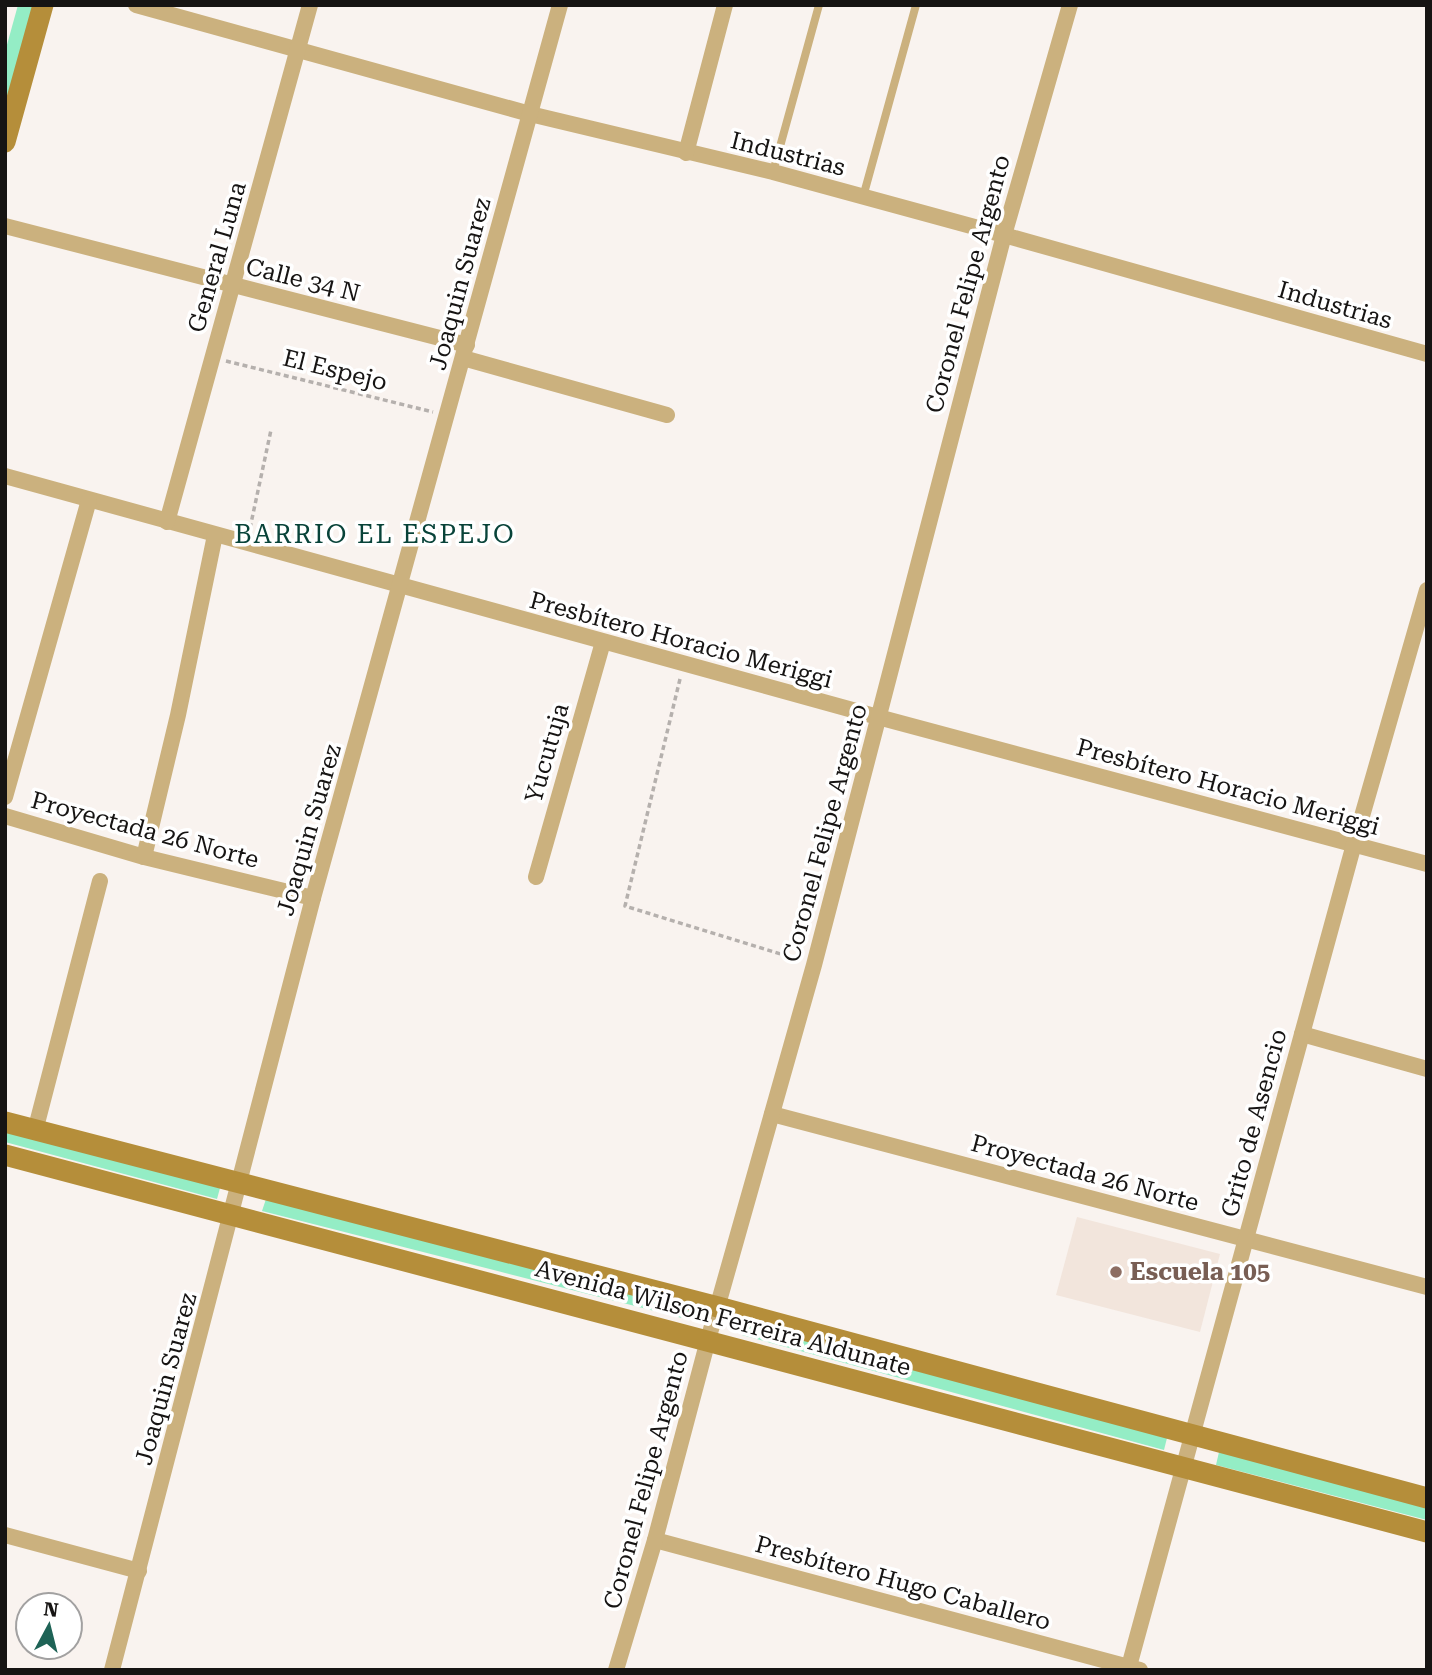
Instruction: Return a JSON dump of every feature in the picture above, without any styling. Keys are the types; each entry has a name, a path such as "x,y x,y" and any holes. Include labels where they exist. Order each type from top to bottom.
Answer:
{"street":[{"path":"5,142 43,5"},
{"name":"Industrias","path":"136,5 530,114 773,172 1004,234 1427,354"},
{"name":"General Luna","path":"167,522 310,5"},
{"name":"Joaquin Suarez","path":"112,1670 313,898 402,587 560,5"},
{"path":"686,153 725,5"},
{"name":"Coronel Felipe Argento","path":"616,1670 655,1540 708,1340 814,965 1004,234 1070,5"},
{"name":"Calle 34 N","path":"5,226 233,285 465,352 667,415"},
{"name":"Presbítero Horacio Meriggi","path":"5,477 683,664 1427,864"},
{"path":"5,797 89,500"},
{"path":"144,857 178,715 215,535"},
{"name":"Grito de Asencio","path":"1132,1669 1182,1468 1354,844 1421,635 1427,590"},
{"name":"Yucutuja","path":"536,877 603,642"},
{"name":"Proyectada 26 Norte","path":"5,816 144,857 313,898"},
{"path":"36,1131 100,881"},
{"path":"1302,1034 1427,1069"},
{"name":"Proyectada 26 Norte","path":"772,1114 1427,1287"},
{"name":"Avenida Wilson Ferreira Aldunate","path":"5,1122 718,1307 1427,1498"},
{"name":"Avenida Wilson Ferreira Aldunate","path":"5,1155 1427,1532"},
{"path":"5,1535 139,1571"},
{"name":"Presbítero Hugo Caballero","path":"655,1540 1132,1669"}],"lane":[{"path":"773,172 819,5"},
{"path":"863,197 916,5"}],"path":[{"name":"El Espejo","path":"212,357 449,416"},
{"path":"246,544 271,430"},
{"path":"683,664 625,906 814,965"}],"shaded area":[{"path":"1077,1217 1220,1254 1200,1332 1056,1295"}],"green space":[{"path":"18,5 34,5 5,109 5,52"},
{"path":"5,1130 220,1188 217,1199 5,1142"},
{"path":"266,1199 693,1309 690,1320 262,1211"},
{"path":"745,1323 1167,1438 1164,1450 742,1335"},
{"path":"1219,1452 1427,1507 1427,1520 1216,1465"}],"place":[{"name":"Escuela 105","path":"1116,1272"}],"district":[{"name":"BARRIO EL ESPEJO","path":"375,534"}]}
